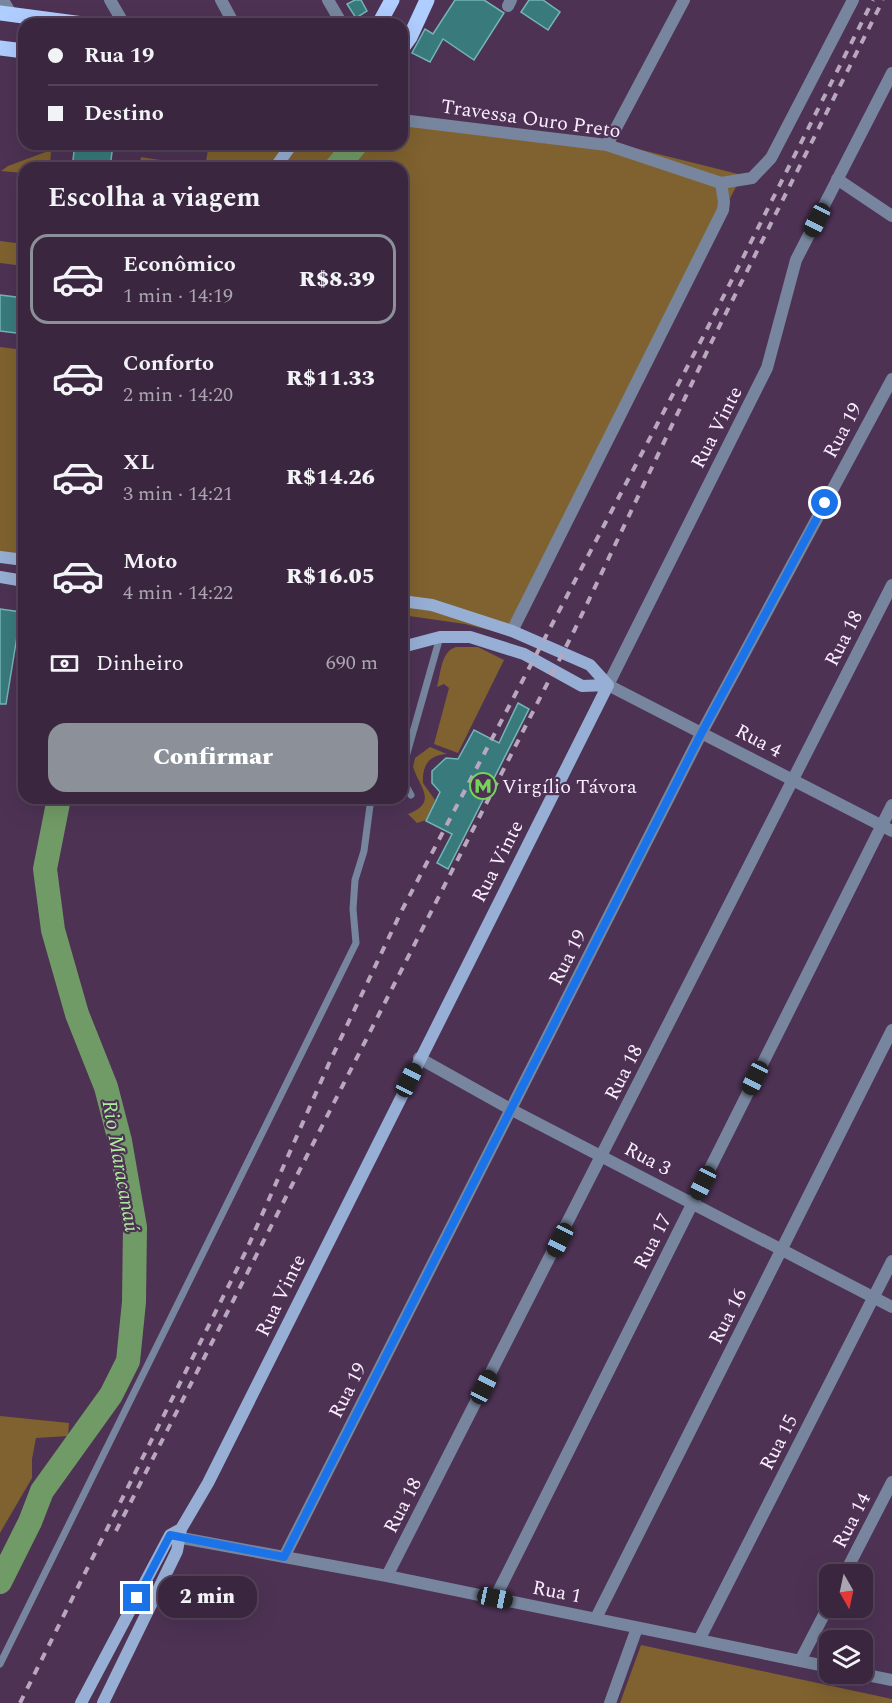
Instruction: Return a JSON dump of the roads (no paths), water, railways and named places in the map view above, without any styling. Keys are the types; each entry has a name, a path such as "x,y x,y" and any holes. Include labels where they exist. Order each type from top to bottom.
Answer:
{"main road":[{"path":"382,18 392,0"},
{"path":"408,40 427,0"},
{"path":"6,14 37,18"},
{"path":"0,48 18,50"}],"street":[{"path":"3,0 6,14"},
{"path":"110,0 120,18"},
{"path":"220,0 230,18"},
{"path":"328,0 338,18"},
{"path":"607,146 684,0"},
{"path":"512,631 719,217 724,202 721,183 752,178 771,158 853,0"},
{"name":"Rua Vinte","path":"177,1535 208,1483 419,1058 767,368 796,260 892,73"},
{"name":"Travessa Ouro Preto","path":"408,121 607,146 721,183"},
{"path":"837,179 892,216"},
{"name":"Rua 19","path":"284,1557 702,732 892,379"},
{"path":"0,556 18,559"},
{"path":"0,577 18,580"},
{"name":"Rua 18","path":"387,1576 892,585"},
{"path":"408,602 432,604 512,631 590,665 608,685"},
{"path":"408,646 440,638 470,637 524,654 582,686 608,685"},
{"name":"Rua 4","path":"608,685 887,828"},
{"name":"Rua 17","path":"495,1598 692,1204 887,828 892,805"},
{"name":"Rua 16","path":"596,1618 892,1030"},
{"name":"Rua 3","path":"419,1058 512,1110 892,1306"},
{"name":"Rua 15","path":"699,1640 892,1261"},
{"name":"Rua 14","path":"850,1564 892,1482"},
{"path":"81,1703 177,1535"},
{"path":"103,1703 177,1535"},
{"name":"Rua 1","path":"177,1535 819,1665"},
{"path":"800,1661 822,1618"},
{"path":"610,1703 637,1628"},
{"path":"873,1676 892,1680"}],"lane":[{"path":"408,750 440,638"},
{"path":"408,790 411,795"},
{"path":"0,1664 356,943 353,909 355,880 364,851 370,804"}],"waterway":[{"name":"Rio Maracanaú","path":"341,162 351,150"},
{"name":"Rio Maracanaú","path":"0,1582 30,1522 42,1491 111,1395 128,1361 134,1302 135,1227 120,1141 106,1087 77,1014 53,930 45,869 58,804"}],"railway":[{"path":"20,1703 246,1251 331,1059 401,912 704,335 873,0"},
{"path":"116,1531 575,629 713,339 883,0"}],"place":[{"name":"Virgílio Távora","path":"483,786"}]}
